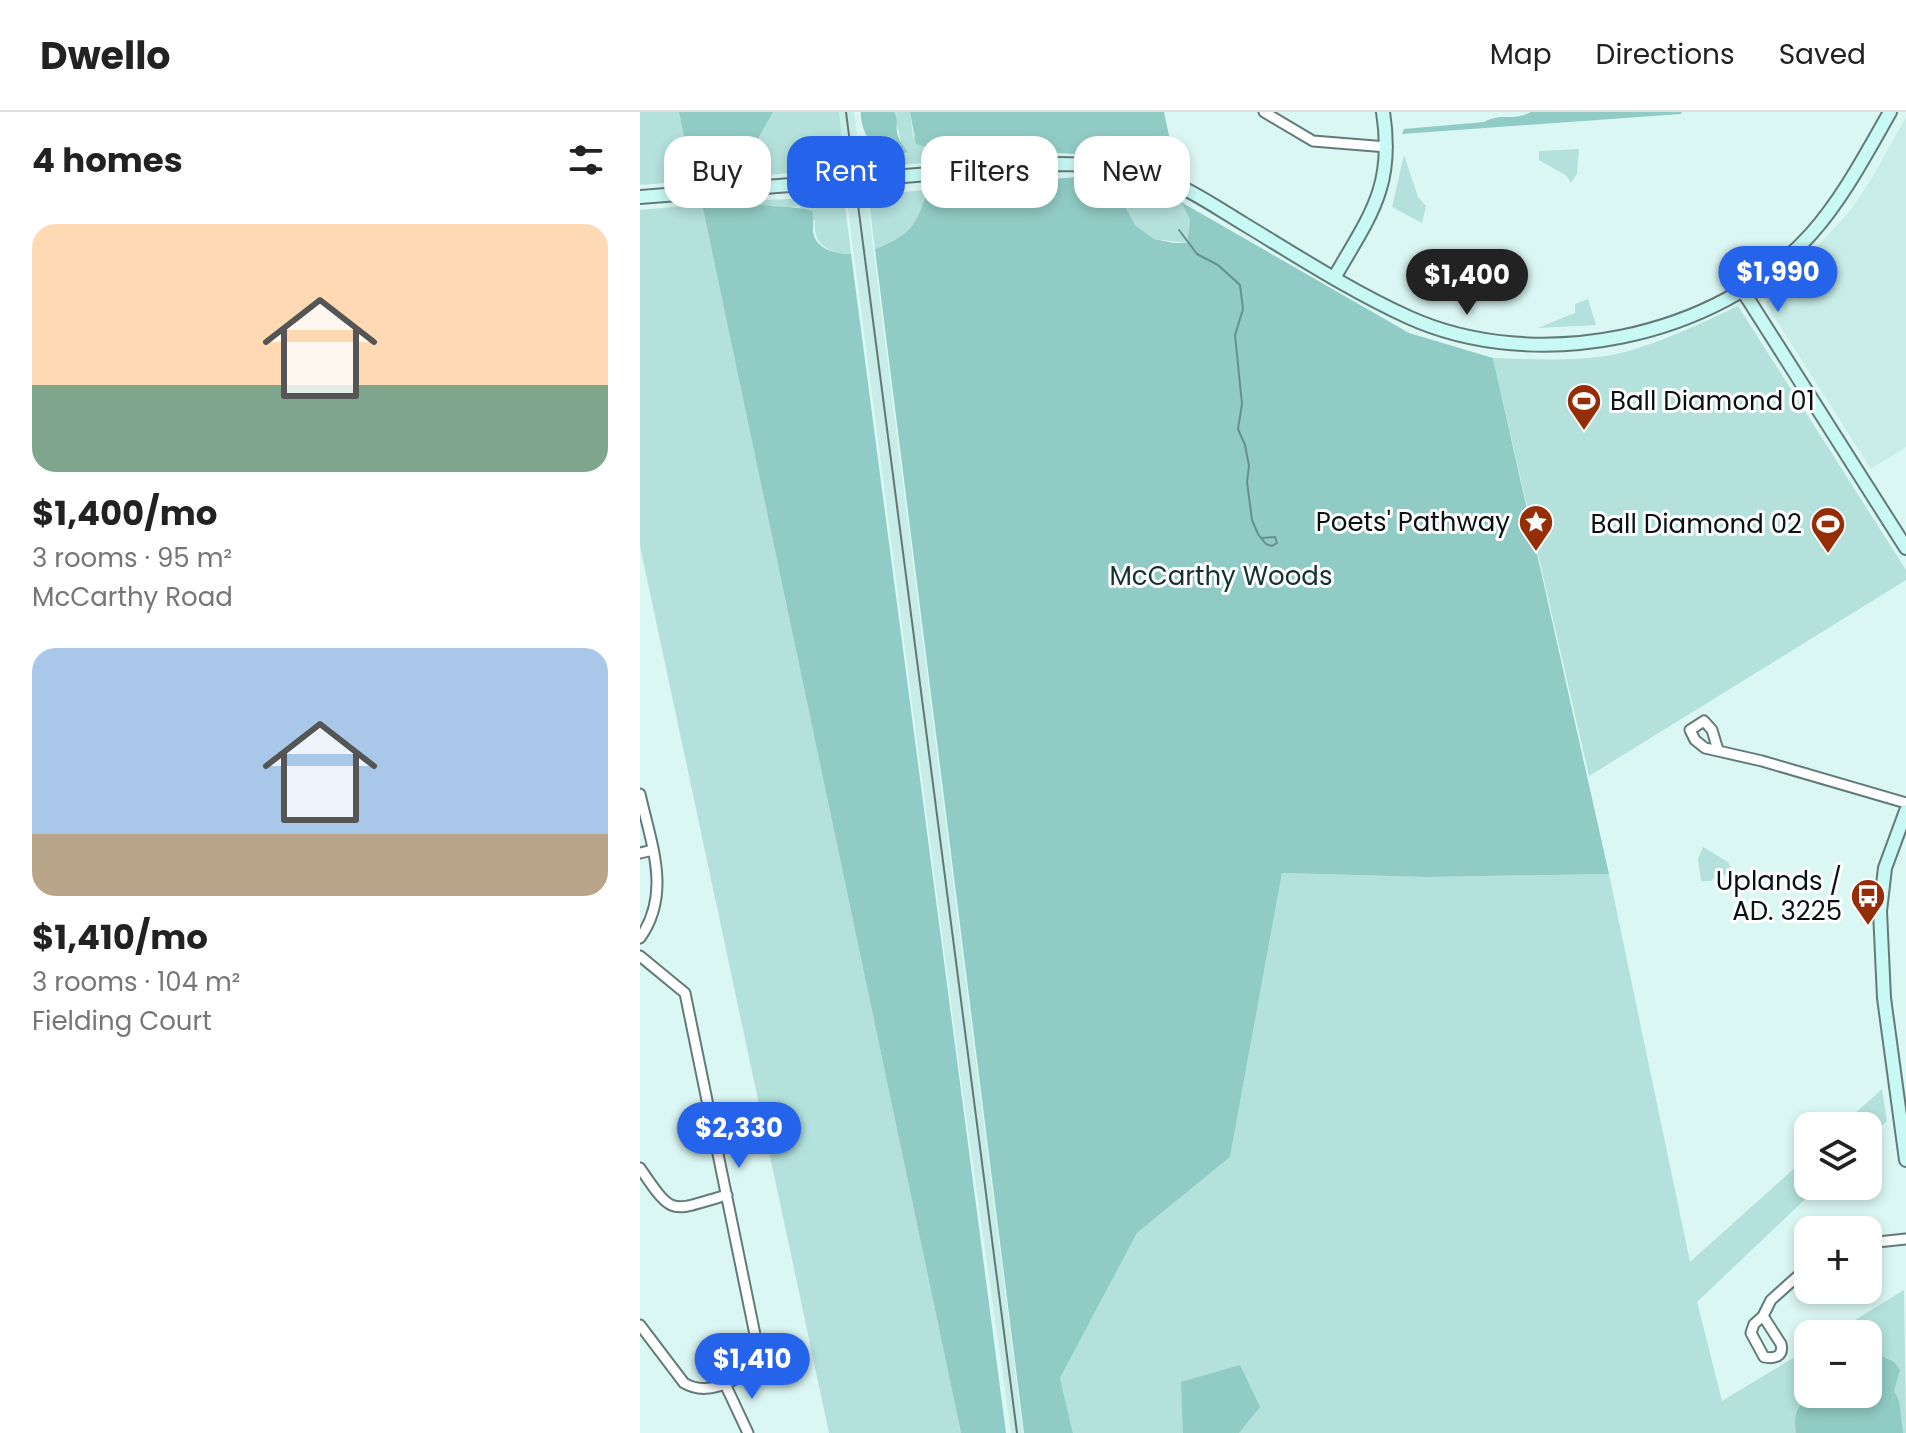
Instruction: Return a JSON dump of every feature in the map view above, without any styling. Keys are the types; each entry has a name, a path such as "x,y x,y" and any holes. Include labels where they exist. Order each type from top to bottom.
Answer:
{"street":[{"path":"1264,112 1313,141 1387,147"},
{"path":"640,197 1057,164 1096,164 1171,182 1334,278 1421,321 1468,336 1530,344 1576,343 1628,335 1680,320 1743,291 1810,235 1848,185 1890,112"},
{"path":"1334,278 1377,202 1385,173 1387,147 1383,113"},
{"path":"1743,291 1906,548"},
{"path":"1718,750 1906,803"},
{"path":"640,794 658,872 655,912 640,938"},
{"path":"1906,811 1885,868 1880,911 1884,999 1906,1160"},
{"path":"640,853 653,850"},
{"path":"640,956 685,993 760,1359 758,1366 725,1384 704,1390 692,1388 684,1383 640,1325"},
{"path":"640,1168 664,1203 670,1205 682,1208 727,1195"},
{"path":"1882,1242 1906,1239"},
{"path":"1763,1316 1771,1300 1794,1279"},
{"path":"725,1384 748,1433"}],"shaded area":[{"path":"640,112 679,112 684,136 664,136 664,183 640,185"},
{"path":"773,112 839,112 842,136 787,136 787,173 771,175 771,136 760,136"},
{"path":"839,112 854,112 857,136 842,136"},
{"path":"894,112 910,112 913,136 921,143 921,163 905,163 905,136 900,136"},
{"path":"1906,117 1906,447 1871,469 1766,304 1768,290 1806,259 1850,211"},
{"path":"1579,149 1577,174 1571,183 1567,176 1539,160 1539,151"},
{"path":"1404,155 1418,197 1426,206 1422,223 1392,207"},
{"path":"921,191 920,212 904,234 875,249 870,208 905,208 905,192"},
{"path":"787,199 787,208 771,207 771,200"},
{"path":"703,208 961,1433 829,1433 640,546 640,210"},
{"path":"800,208 845,208 851,254 824,246 816,236 815,221"},
{"path":"848,208 868,208 1023,1433 1011,1433 961,1080"},
{"path":"1126,208 1184,208 1190,220 1187,243 1154,239 1136,226"},
{"path":"1588,299 1596,325 1538,328 1575,313 1575,304"},
{"path":"1738,306 1906,570 1906,580 1589,776 1493,358 1561,359 1612,355 1670,336"},
{"path":"1703,847 1728,862 1731,870 1729,876 1718,874 1711,881 1701,881 1698,859"},
{"path":"1282,873 1426,877 1609,874 1690,1262 1794,1169 1794,1200 1804,1200 1697,1302 1722,1401 1794,1357 1794,1408 1882,1408 1882,1320 1855,1320 1904,1290 1906,1433 1073,1433 1060,1378 1137,1233 1230,1157"},
{"path":"1882,1089 1887,1121 1882,1126 1882,1112 1857,1112"}],"green space":[{"path":"679,112 773,112 760,136 684,136"},
{"path":"861,112 894,112 898,136 867,136"},
{"path":"910,112 1164,112 1169,136 1074,136 1074,154 1058,153 1058,136 921,136 921,146 916,144"},
{"path":"1531,112 1682,112 1402,134 1404,129 1484,122"},
{"name":"McCarthy Woods","path":"1074,177 1074,208 1126,208 1136,226 1154,239 1187,243 1190,220 1184,208 1190,207 1409,333 1493,358 1609,874 1426,877 1282,873 1230,1157 1137,1233 1060,1378 1073,1433 1024,1433 875,249 904,234 921,208 1058,208 1058,179"},
{"path":"771,206 812,211 813,232 818,243 834,252 851,254 1006,1433 961,1433 703,208 771,208"},
{"path":"1882,1356 1894,1362 1900,1370 1894,1391 1899,1401 1903,1433 1796,1433 1799,1408 1882,1408"},
{"path":"1240,1365 1260,1407 1239,1433 1183,1433 1181,1382"}],"waterway":[{"path":"1179,230 1197,254 1218,265 1240,285 1243,309 1235,335 1242,404 1238,429 1249,466 1247,482 1252,520 1258,534 1266,544 1272,546 1277,543 1275,537 1261,538"}],"railway":[{"path":"846,112 1017,1433"}],"place":[{"name":"Ball Diamond 01","path":"1584,432"},
{"name":"Poets' Pathway","path":"1536,553"},
{"name":"Ball Diamond 02","path":"1828,555"},
{"name":"Uplands / AD. 3225","path":"1868,927"}]}
